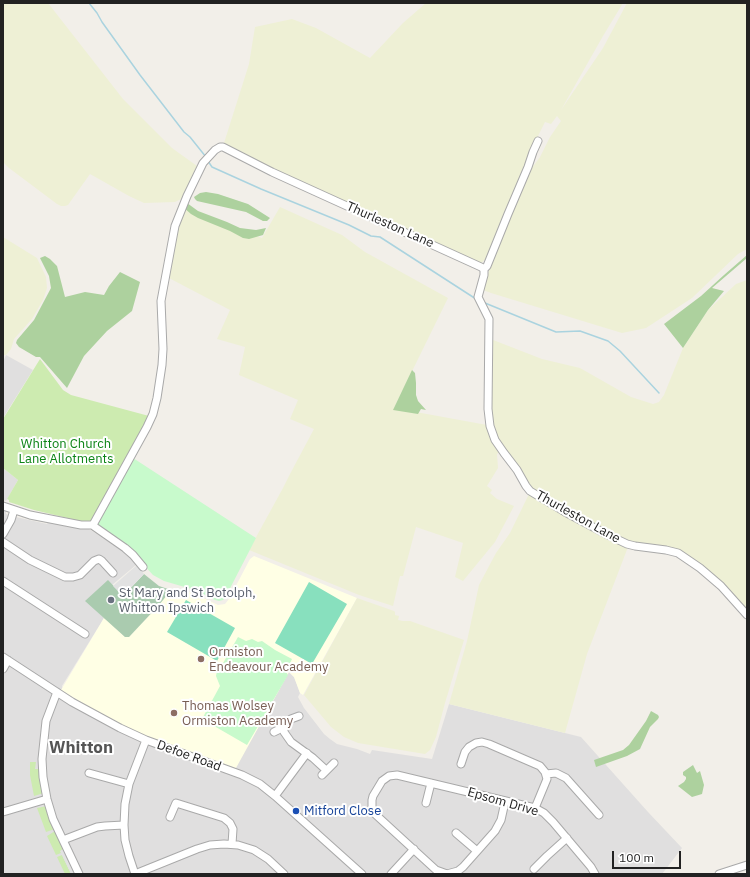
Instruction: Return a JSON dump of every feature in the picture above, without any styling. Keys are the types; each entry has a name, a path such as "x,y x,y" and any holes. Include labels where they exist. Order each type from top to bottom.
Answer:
{"street":[{"path":"484,269 487,266 538,142"},
{"name":"Thurleston Lane","path":"92,525 132,456 153,414 162,365 163,349 161,301 175,226 187,196 203,163 220,146 279,175 468,260 484,269 484,275 478,298 489,319 488,410 490,426 495,440 517,470 526,486 530,491 565,512 627,544 678,553 700,568 720,586 747,615"},
{"path":"3,506 30,515 81,525 92,525 125,548 143,567"},
{"path":"3,534 11,520 14,510"},
{"path":"3,542 30,560 65,577 73,577 80,574 94,561 99,559 113,573"},
{"path":"3,581 85,634"},
{"path":"3,668 6,658"},
{"name":"Defoe Road","path":"6,658 57,692 105,720 146,740 218,766 260,784 362,874"},
{"path":"57,692 46,721 42,759 43,777 47,799 53,819 79,874"},
{"path":"299,716 290,716 284,728 284,732 291,742 319,762 324,772 334,763"},
{"path":"274,732 284,728"},
{"path":"146,740 129,784 125,804 125,840 135,874 205,847 217,844 232,844 249,848 268,858 279,872"},
{"path":"460,759 466,750 472,745 479,742 484,742 540,766 546,774 546,782 535,808"},
{"path":"275,796 307,753"},
{"path":"89,773 129,784"},
{"path":"546,774 556,773 566,778 598,811"},
{"name":"Epsom Drive","path":"414,849 375,814 372,807 372,800 382,781 389,776 397,775 535,808 549,818 591,867 595,874"},
{"path":"426,803 431,783"},
{"path":"3,812 47,799"},
{"path":"170,816 176,802 224,818 230,822 233,829 232,844"},
{"path":"391,874 414,849 436,870 447,874 458,871 499,824 505,802"},
{"path":"63,840 97,827 124,825"},
{"path":"457,833 477,851"},
{"path":"534,869 567,838"},
{"path":"719,874 747,865"}],"shaded area":[{"path":"3,3 48,3 123,99 172,148 197,166 181,199 175,202 144,203 90,174 68,205 61,206 3,162"},
{"path":"426,3 623,3 561,110 603,48 627,3 747,3 747,249 738,254 692,298 646,328 622,333 483,290 492,261 529,172 540,157 550,137 561,121 557,116 551,124 545,122 488,257 481,263 274,171 224,143 249,64 255,27 292,19 316,28 370,58 403,23"},
{"path":"185,207 262,238 280,207 342,235 365,252 448,298 394,408 487,425 499,452 497,454 498,468 487,486 492,490 490,493 497,499 514,506 495,542 463,581 455,577 463,543 416,527 403,576 400,576 393,606 359,595 249,550 314,429 290,419 298,400 239,375 245,347 217,339 230,310 167,277 177,228"},
{"path":"3,237 37,258 46,277 47,288 43,300 32,319 14,339 11,349 6,355 3,355"},
{"path":"747,280 747,615 721,586 678,553 628,541 566,510 531,489 490,426 488,338 542,359 580,368 631,397 653,404 659,402 664,395 683,348 708,310 736,284"},
{"path":"6,355 33,370 3,418 3,362"},
{"path":"3,468 18,480 6,501 3,500"},
{"path":"529,494 628,547 587,654 565,733 449,704 467,641 479,585 496,553 510,533"},
{"path":"3,509 6,510 6,514 16,517 47,524 49,521 89,529 123,551 136,565 91,605 104,618 62,686 65,697 120,728 232,772 289,672 294,677 300,693 298,697 304,708 324,734 337,744 370,754 372,750 432,759 449,704 581,737 682,848 662,874 3,874"},
{"name":"Ormiston Endeavour Academy","path":"254,556 357,598 303,695 300,693 294,677 289,672 236,768 142,734 61,690 104,618 125,637 129,637 171,590 178,589 193,593 218,605 225,604 250,559"},
{"path":"137,565 144,574 123,596 113,586"},
{"path":"144,574 159,586 171,590 129,637 125,637 85,601 108,580 123,596"},
{"path":"357,598 394,611 395,615 399,616 398,620 410,621 464,640 436,737 430,750 425,754 358,743 344,737 331,727 304,695"},
{"path":"65,848 77,874 71,874 60,851"}],"green space":[{"path":"206,192 218,194 248,204 270,218 267,221 263,221 246,212 197,201 195,199 194,197 200,193"},
{"path":"187,203 198,211 240,228 256,230 266,228 263,235 249,239 243,238 191,214 183,207"},
{"path":"747,255 747,258 712,288 724,291 708,310 683,348 664,324 701,296"},
{"path":"45,256 57,266 65,297 85,292 104,295 120,272 140,282 132,311 107,331 84,356 67,388 40,357 36,357 19,347 16,343 34,320 51,288 49,276 40,258"},
{"name":"Whitton Church Lane Allotments","path":"40,359 63,390 71,395 149,416 92,521 84,522 34,510 9,502 7,499 18,480 3,468 3,419"},
{"path":"412,370 415,373 416,395 418,401 426,410 421,409 418,414 393,410"},
{"path":"133,458 256,538 223,600 215,600 195,590 164,581 153,575 141,562 97,527 96,522"},
{"path":"309,582 347,604 312,664 275,643"},
{"path":"186,600 235,628 217,661 167,632"},
{"path":"238,637 246,641 252,639 258,642 262,641 292,659 286,672 288,675 247,745 202,719 220,686 216,676 217,671"},
{"path":"651,711 659,717 650,727 640,749 627,756 596,767 594,760 623,750 629,745 646,721"},
{"path":"30,762 36,762 35,769 41,769 44,793 34,796 30,775"},
{"path":"693,765 697,773 700,771 704,785 702,794 692,797 678,786 686,779 683,772"},
{"path":"47,806 55,829 46,832 37,808"},
{"path":"55,831 65,848 61,851 61,853 56,855 47,836"},
{"path":"62,855 71,874 65,874 57,857"}],"waterway":[{"path":"89,3 140,75 184,132 190,137 206,157"},
{"path":"208,161 212,167 261,189 349,225 371,236 380,237 476,299"},
{"path":"485,303 556,332 580,331 608,341 620,351 659,393"}],"place":[{"name":"St Mary and St Botolph, Whitton Ipswich","path":"111,600"},
{"name":"Ormiston Endeavour Academy","path":"201,659"},
{"name":"Thomas Wolsey Ormiston Academy","path":"174,713"},
{"name":"Mitford Close","path":"296,811"}],"district":[{"name":"Whitton","path":"81,748"}]}
